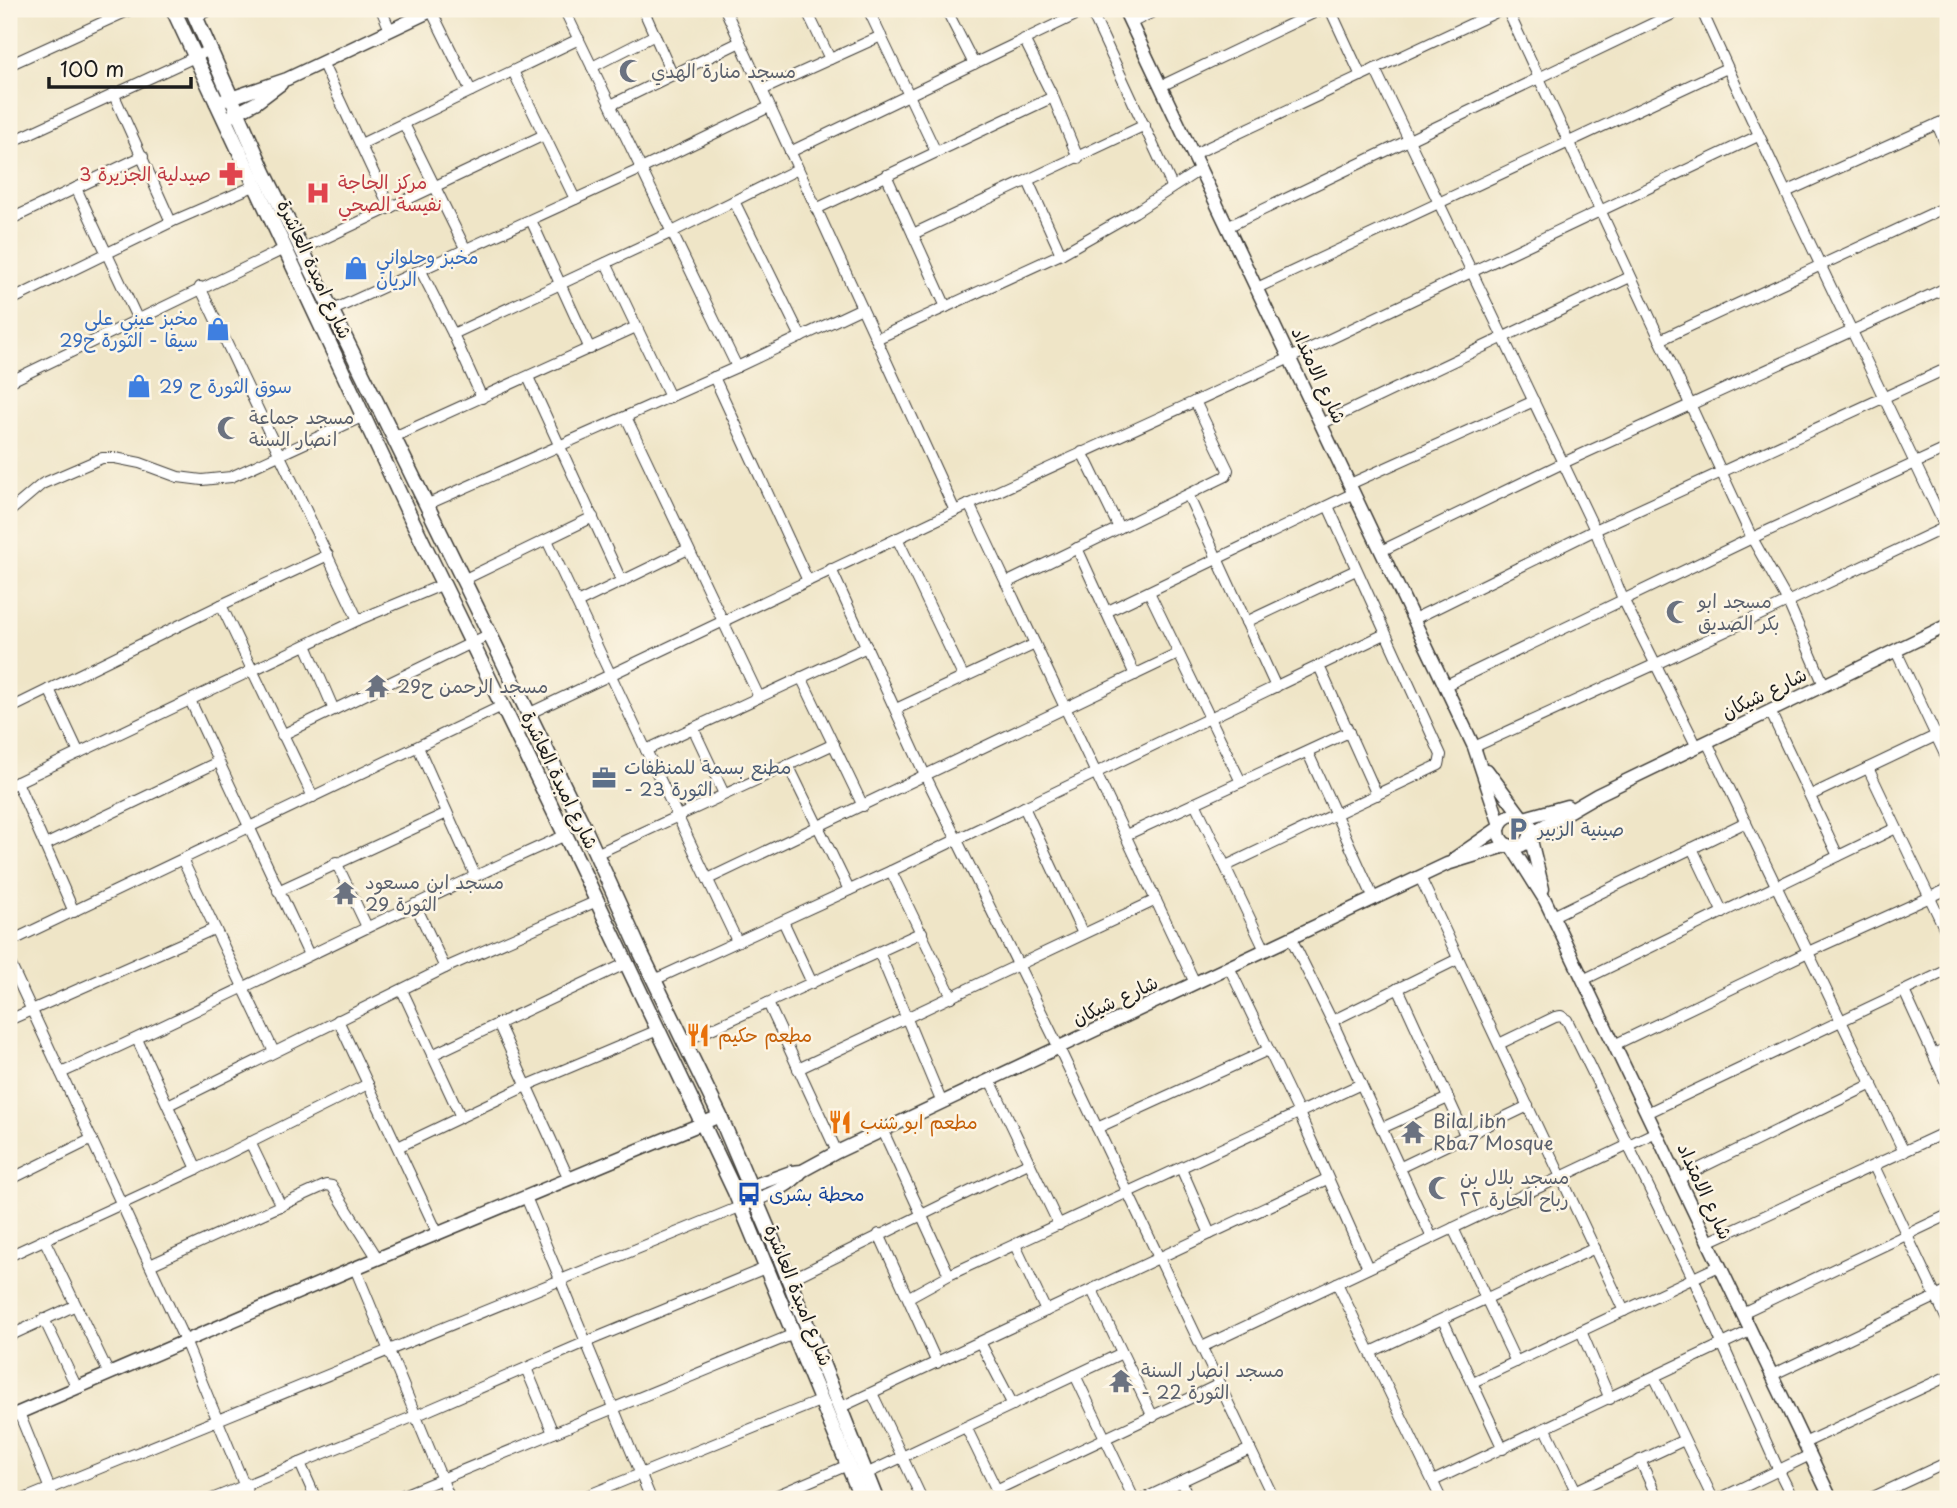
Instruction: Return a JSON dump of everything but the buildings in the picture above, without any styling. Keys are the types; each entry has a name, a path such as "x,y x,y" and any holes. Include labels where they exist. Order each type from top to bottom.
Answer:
{"main road":[{"name":"شارع امبدة العاشرة","path":"173,9 254,186 736,1192 862,1499"},
{"name":"شارع امبدة العاشرة","path":"193,13 331,311 490,634 720,1116 876,1499"},
{"path":"587,880 604,872"}],"street":[{"path":"9,65 132,9"},
{"path":"193,13 212,9"},
{"path":"381,9 390,30"},
{"path":"564,9 737,367"},
{"path":"643,9 672,74"},
{"path":"725,9 955,511"},
{"path":"806,9 830,59"},
{"path":"868,9 936,152"},
{"path":"946,9 974,64"},
{"path":"790,152 1089,9 1172,186"},
{"name":"شارع الامتداد","path":"1124,9 1476,753 1500,826"},
{"path":"1131,23 1159,9"},
{"path":"1161,86 1322,9"},
{"path":"1330,9 1361,76"},
{"path":"1194,154 1505,9 1752,538 1788,602 1824,685"},
{"path":"1227,227 1683,9"},
{"path":"1476,753 1656,664 1947,529 1819,266 1700,9"},
{"path":"216,103 287,79 433,10 471,91"},
{"path":"592,66 655,36"},
{"path":"762,90 881,36"},
{"path":"361,144 579,39"},
{"path":"1024,39 1053,97 1078,158"},
{"path":"611,105 740,43"},
{"path":"9,143 210,50"},
{"path":"322,62 390,208"},
{"path":"1257,289 1727,68"},
{"path":"1375,69 1595,530 1623,599 1656,664 1746,822 1905,1152"},
{"path":"513,71 575,200"},
{"path":"224,120 257,102 287,79"},
{"path":"113,93 171,222"},
{"path":"816,209 1053,97"},
{"path":"331,311 575,200 769,107"},
{"path":"1786,192 1948,119"},
{"path":"404,124 466,250"},
{"path":"1937,124 1948,150"},
{"path":"913,234 1145,125"},
{"path":"302,249 544,135"},
{"path":"528,714 969,504 1290,358 1758,136"},
{"path":"9,220 143,156"},
{"path":"453,334 672,232 798,169"},
{"path":"876,339 1061,254 1135,212 1201,169"},
{"path":"886,176 946,307"},
{"path":"1028,181 1061,254"},
{"path":"9,302 171,222 254,186"},
{"path":"76,188 137,318"},
{"path":"734,201 801,337"},
{"path":"1660,340 1948,206"},
{"path":"531,220 590,349"},
{"path":"9,382 284,249"},
{"path":"606,262 670,397"},
{"path":"421,271 481,398"},
{"path":"1321,424 1630,277"},
{"path":"201,287 358,620"},
{"path":"1381,551 1563,463 1948,287"},
{"path":"426,505 737,367 862,308"},
{"path":"394,437 636,327"},
{"path":"1413,619 1595,530 1948,368"},
{"path":"528,377 622,582"},
{"path":"714,377 808,581"},
{"path":"1006,583 1228,473 1195,401"},
{"path":"1106,612 1328,506 1352,489 1534,401"},
{"path":"9,512 42,484 103,458 140,463 178,477 219,480 364,416"},
{"path":"626,417 759,697"},
{"path":"1444,687 1623,599 1948,448"},
{"path":"1082,452 1119,528"},
{"path":"1188,495 1276,687"},
{"path":"969,504 1195,983"},
{"path":"1226,866 1439,765 1441,760 1328,506"},
{"path":"463,580 593,517"},
{"path":"897,538 962,676"},
{"path":"547,540 737,941"},
{"path":"1077,548 1135,675"},
{"path":"577,603 688,549"},
{"path":"9,709 328,555"},
{"path":"831,569 925,775 1275,1499"},
{"path":"1246,622 1356,570"},
{"path":"74,912 45,845 13,784 358,620 444,584"},
{"path":"1149,592 1241,782"},
{"path":"221,605 313,797"},
{"name":"شارع شيكان","path":"1530,835 1597,795 1948,625"},
{"path":"282,734 490,634"},
{"path":"654,980 1385,634"},
{"path":"895,709 1035,644"},
{"path":"306,645 334,710"},
{"path":"646,750 867,647"},
{"path":"1896,651 1948,761"},
{"path":"708,879 1178,654"},
{"path":"1319,666 1377,795"},
{"path":"801,677 863,806"},
{"path":"49,689 79,753"},
{"path":"190,700 309,955"},
{"path":"9,942 502,706"},
{"path":"1770,711 1838,856"},
{"path":"693,728 724,794"},
{"path":"1811,795 1948,730"},
{"path":"1126,835 1349,732"},
{"path":"596,854 834,744"},
{"path":"418,747 475,875"},
{"path":"1307,753 1374,899"},
{"name":"شارع الامتداد","path":"1476,753 1523,817"},
{"path":"45,845 218,762"},
{"path":"788,765 849,890"},
{"path":"1868,768 1948,936"},
{"name":"شارع شيكان","path":"1523,817 1597,795"},
{"path":"1195,803 1265,950"},
{"path":"1024,807 1083,934"},
{"path":"278,891 447,813"},
{"path":"1509,816 1523,817 1529,823 1530,835 1524,843 1510,846 1500,836 1500,826 1509,816"},
{"path":"1553,916 1746,822"},
{"name":"شارع شيكان","path":"1447,864 1500,826"},
{"path":"1583,980 1896,828"},
{"path":"61,1073 138,1039 475,875 565,835"},
{"name":"شارع الامتداد","path":"1530,835 1545,900"},
{"name":"شارع الامتداد","path":"1510,846 1553,916 1831,1499"},
{"name":"شارع شيكان","path":"736,1192 753,1193 783,1187 795,1180 802,1171 837,1152 1447,864 1510,846"},
{"path":"1692,848 1723,913"},
{"path":"183,860 274,1052"},
{"path":"336,862 367,928"},
{"path":"891,870 952,997"},
{"path":"1420,877 1624,1311"},
{"path":"1614,1045 1808,952 1948,889"},
{"path":"798,1069 1156,900"},
{"path":"167,1105 445,968 597,901"},
{"path":"415,904 445,968"},
{"path":"783,921 812,983"},
{"path":"9,1020 214,929"},
{"path":"685,1041 922,932"},
{"path":"1291,938 1401,1167 1432,1238"},
{"path":"879,952 942,1103"},
{"path":"1332,1021 1458,959"},
{"path":"9,961 185,1341 250,1499"},
{"path":"432,1055 626,963"},
{"path":"1228,967 1299,1113 1368,1268"},
{"path":"1647,1113 1948,970"},
{"path":"1398,988 1466,1137"},
{"path":"402,990 461,1117"},
{"path":"1904,991 1948,1087"},
{"path":"768,1003 837,1152"},
{"path":"1499,1044 1555,1017 1561,1016 1567,1020 1693,1278 1793,1499"},
{"path":"338,1020 438,1234"},
{"path":"498,1023 569,1179"},
{"path":"398,1147 528,1086 658,1030"},
{"path":"138,1039 197,1169"},
{"path":"1934,1055 1948,1048"},
{"path":"1097,1128 1268,1050"},
{"path":"989,1080 1059,1225"},
{"path":"9,1256 122,1205 368,1084"},
{"path":"909,1297 949,1275 1361,1084"},
{"path":"1678,1179 1872,1084"},
{"path":"1382,1128 1448,1098"},
{"path":"1401,1167 1528,1106"},
{"path":"54,1499 14,1415 720,1116"},
{"path":"883,1131 949,1275"},
{"path":"1708,1242 1948,1131"},
{"path":"1202,1347 1656,1132"},
{"path":"10,1175 92,1139"},
{"path":"250,1142 281,1206"},
{"path":"789,1280 1028,1163"},
{"path":"1874,1166 1948,1322"},
{"path":"1181,1168 1210,1234"},
{"path":"839,1408 1327,1179"},
{"path":"150,1265 326,1185 332,1186 378,1259"},
{"name":"شارع شيكان","path":"742,1206 753,1193"},
{"path":"526,1197 651,1499"},
{"path":"24,1499 742,1206"},
{"path":"1742,1313 1948,1215"},
{"path":"1453,1228 1516,1362"},
{"path":"879,1234 936,1363"},
{"path":"44,1239 109,1374"},
{"path":"1015,1245 1046,1311"},
{"path":"1371,1352 1595,1248"},
{"path":"1473,1382 1719,1266"},
{"path":"212,1499 768,1268"},
{"path":"355,1269 450,1499"},
{"path":"1338,1283 1441,1499"},
{"path":"1091,1290 1153,1417"},
{"path":"1772,1376 1948,1291"},
{"path":"9,1335 74,1306"},
{"path":"44,1319 77,1388"},
{"path":"1443,1320 1503,1449"},
{"path":"1581,1331 1610,1399"},
{"path":"1433,1481 1751,1331"},
{"path":"393,1499 794,1334"},
{"path":"980,1342 1013,1405"},
{"path":"866,1474 1122,1353"},
{"path":"526,1368 553,1433"},
{"path":"1075,1375 1134,1499"},
{"path":"1719,1499 1779,1471 1807,1449 1948,1376"},
{"path":"1655,1378 1713,1499"},
{"path":"966,1427 998,1495 1104,1439 1220,1384"},
{"path":"872,1393 922,1499"},
{"path":"579,1499 822,1400"},
{"path":"1546,1429 1576,1491"},
{"path":"1558,1499 1684,1440"},
{"path":"1143,1499 1250,1449"},
{"path":"1640,1461 1658,1499"},
{"path":"1869,1499 1948,1462"},
{"path":"300,1463 316,1499"},
{"path":"768,1499 848,1465"},
{"path":"1181,1481 1189,1499"}],"place":[{"name":"مسجد منارة الهدي","path":"631,71"},
{"name":"صيدلية الجزيرة 3","path":"231,174"},
{"name":"مركز الحاجة نفيسة الصحي","path":"318,193"},
{"name":"مخبز وحلواني الريان","path":"356,268"},
{"name":"مخبز عيني على سيقا - الثورة ح29","path":"218,329"},
{"name":"سوق الثورة ح 29","path":"139,386"},
{"name":"مسجد جماعة انصار السنة","path":"229,428"},
{"name":"مسجد ابو بكر الصديق","path":"1678,612"},
{"name":"مسجد الرحمن ح29","path":"377,686"},
{"name":"مطنع بسمة للمنظفات - الثورة 23","path":"604,778"},
{"name":"صينية الزبير","path":"1518,829"},
{"name":"مسجد ابن مسعود الثورة 29","path":"345,893"},
{"name":"مطعم حكيم","path":"698,1035"},
{"name":"مطعم ابو شنب","path":"840,1122"},
{"name":"Bilal ibn Rba7 Mosque","path":"1413,1132"},
{"name":"مسجد بلال بن رباح الحارة ٢٢","path":"1440,1188"},
{"name":"محطة بشرى","path":"749,1194"},
{"name":"مسجد انصار السنة - الثورة 22","path":"1121,1381"}]}
